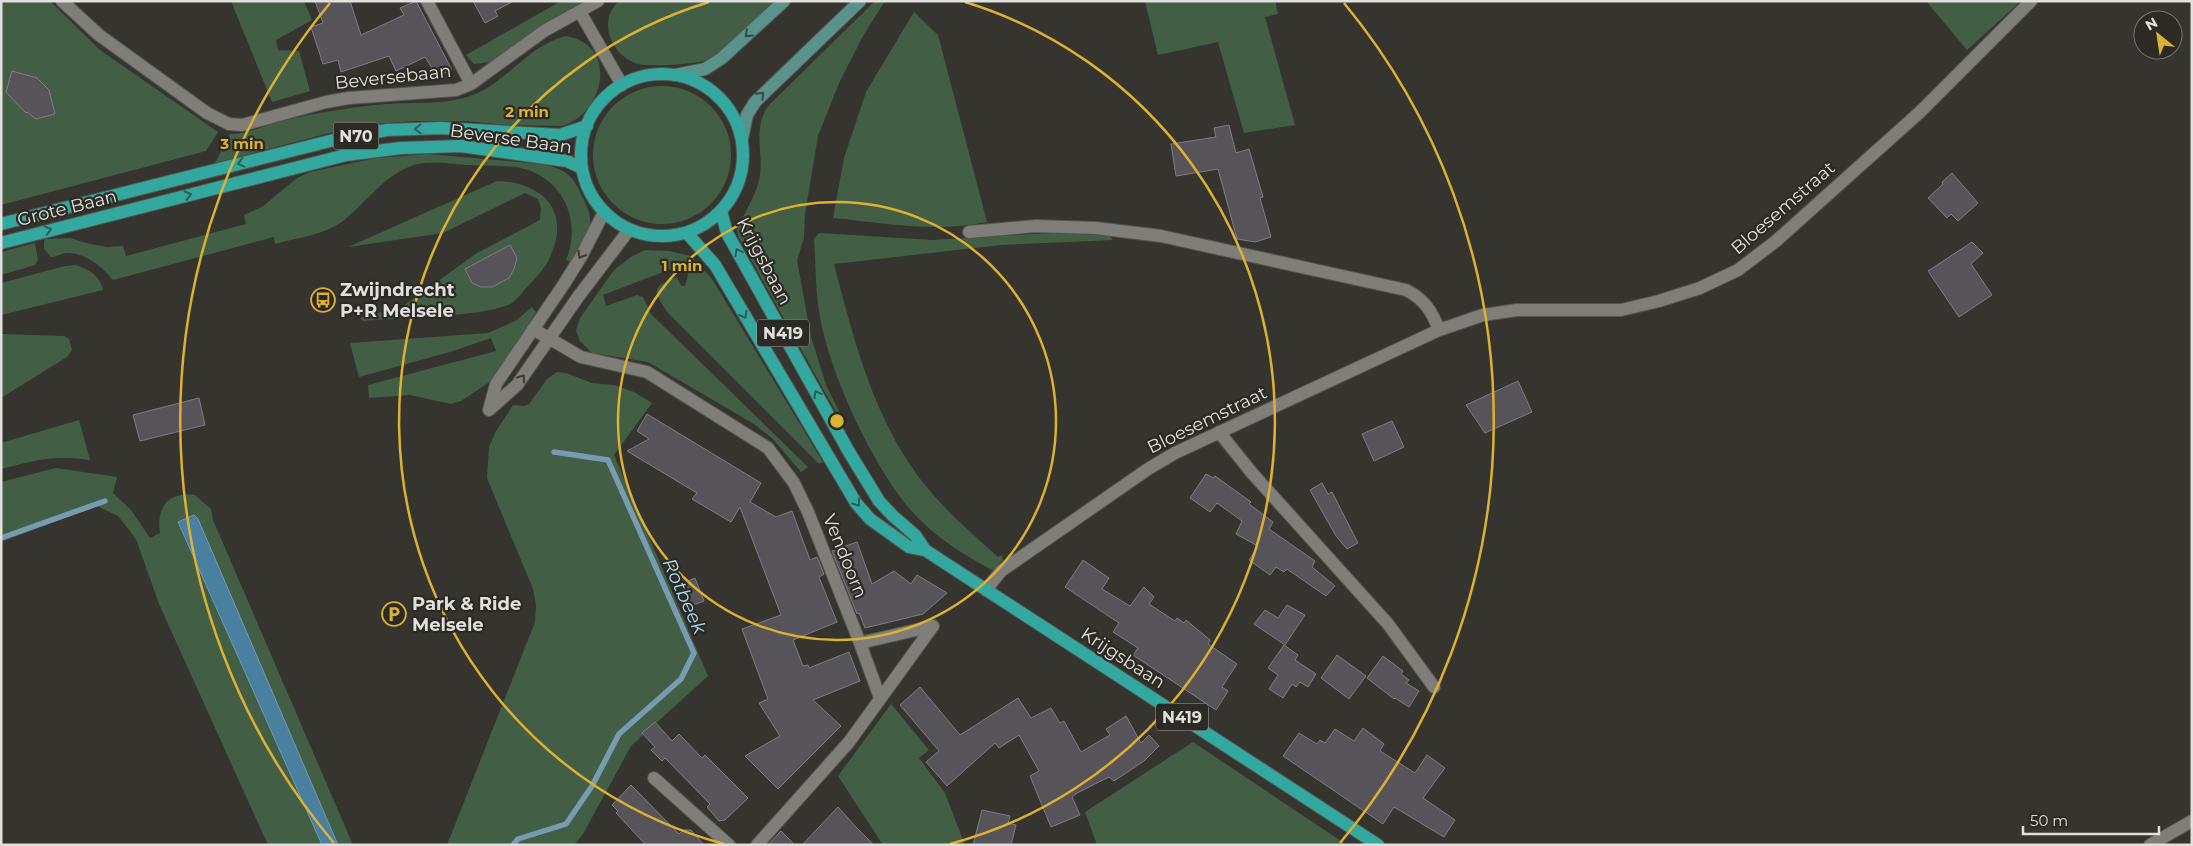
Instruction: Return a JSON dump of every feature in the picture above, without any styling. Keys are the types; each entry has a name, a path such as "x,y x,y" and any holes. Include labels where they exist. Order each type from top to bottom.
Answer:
{"main road":[{"path":"784,1 717,62 705,69 675,75 648,75 622,84 601,102 587,126 582,147 582,168 590,192 604,212 629,230 648,235 668,236 687,233 705,224 721,212 736,190 743,165 742,139 747,115 755,102 860,1"},
{"path":"675,75 699,82 719,97 734,116 742,139"},
{"name":"Beverse Baan","path":"129,192 338,139 387,130 441,128 548,136 565,134 587,126"},
{"name":"Beverse Baan","path":"141,207 346,155 401,148 461,146 567,161 582,168"},
{"name":"Grote Baan","path":"1,224 129,192"},
{"name":"Grote Baan","path":"1,243 141,207"},
{"name":"Krijgsbaan","path":"721,212 726,232 849,452 880,501 893,516 915,534 925,550"},
{"name":"Krijgsbaan","path":"687,233 715,265 856,503 870,520 908,547 925,550 1378,845"}],"street":[{"name":"Beversebaan","path":"62,1 99,35 207,113 229,124 242,125 326,102 349,98 456,90 472,84 544,31 598,1"},
{"path":"427,1 472,84"},
{"name":"Bloesemstraat","path":"986,590 1000,570 1148,469 1175,453 1439,330 1483,315 1517,310 1621,310 1660,301 1700,288 1738,270 1776,241 1920,112 2032,1"},
{"path":"580,12 622,84"},
{"path":"604,212 582,255 496,384 489,410 517,385 629,230"},
{"path":"969,232 1036,226 1096,228 1161,236 1406,290 1420,296 1433,313 1439,330"},
{"path":"533,329 549,340"},
{"name":"Vendoorn","path":"549,340 581,357 647,372 768,448 794,483 808,512 880,698"},
{"path":"1219,432 1252,473 1388,624 1434,687"},
{"path":"757,845 849,742 933,626 860,643"},
{"path":"654,778 728,845"},
{"path":"2150,845 2192,821"}],"green space":[{"path":"1,1 50,1 100,50 218,132 206,151 1,205"},
{"path":"231,1 304,1 312,20 276,40 278,50 299,51 310,91 272,102"},
{"path":"561,1 584,1 541,25 491,62 474,64 466,55"},
{"path":"619,1 778,1 741,34 710,58 698,62 659,65 635,63 619,52 614,44 608,27 609,17 612,9"},
{"path":"875,1 885,1 863,36 840,81 818,136 805,214 804,238 797,260 811,337 826,385 842,417 840,419 739,238 737,230 755,193 759,180 761,123 769,105"},
{"path":"1145,1 1275,1 1278,14 1265,17 1295,125 1244,133 1218,42 1158,55"},
{"path":"1926,1 2021,1 1967,50"},
{"path":"914,12 938,35 987,222 949,227 929,227 833,218 844,158 866,92"},
{"path":"566,36 583,42 594,52 599,66 600,80 596,95 588,109 576,119 561,126 507,125 466,121 414,121 375,124 341,130 215,163 230,134 242,133 278,122 332,111 387,104 450,101 470,96 495,83 540,47"},
{"path":"662,86 688,91 711,106 726,129 731,155 726,181 711,204 688,219 662,224 636,219 613,204 598,181 593,155 598,129 613,106 636,91"},
{"path":"428,154 541,164 563,171 576,184 590,217 589,229 585,239 570,262 566,260 572,233 571,219 561,195 552,184 541,176 528,170 514,167 434,163 414,165 394,175 343,221 328,230 275,244 274,237 113,280 98,265 80,255 66,253 51,257 44,249 44,241 46,239 70,238 107,247 123,246 126,256 246,224 244,215 262,207 297,178 310,172 376,158"},
{"path":"497,181 526,186 538,192 554,210 557,222 557,236 548,262 512,303 500,308 463,314 364,321 360,318 403,306 477,253 540,220 541,208 538,199 525,193 443,233 348,247"},
{"path":"819,233 932,240 1052,233 1109,235 1113,240 1001,245 834,264 855,342 884,418 911,466 940,503 998,557 1001,555 1003,560 992,570 951,546 915,515 899,496 884,473 855,419 832,362 819,311 814,239"},
{"path":"35,243 38,260 35,265 1,275 1,252"},
{"path":"645,250 669,251 691,256 712,279 823,462 819,464 667,312 657,294 657,290 662,284 677,277 681,286 685,286 688,275 684,264 603,295 606,306 637,295 643,297 651,314 808,467 801,472 773,439 754,424 648,362 592,353 580,341 576,331 580,318 614,270 631,257"},
{"path":"76,265 93,274 102,285 103,290 1,315 1,283 65,266"},
{"path":"532,307 536,312 494,379 461,401 451,404 410,395 369,398 368,385 496,351 491,338 450,352 359,377 350,343 488,333 517,320"},
{"path":"1,334 64,336 69,339 72,350 67,357 1,398"},
{"path":"557,372 566,373 592,383 614,385 634,392 652,403 614,455 708,676 631,746 583,834 574,845 447,845 535,622 536,605 533,589 487,478 489,447 495,433 513,405 524,406 529,404 547,379"},
{"path":"79,420 90,460 54,458 1,469 1,443"},
{"path":"56,468 117,477 113,493 131,510 150,538 160,533 159,524 162,509 171,499 178,496 195,495 211,509 213,520 353,845 338,845 198,519 194,515 178,523 322,845 268,845 159,604 136,539 118,516 97,506 1,542 1,482"},
{"path":"891,704 929,750 919,758 945,793 965,845 883,845 838,776"},
{"path":"1193,742 1347,845 1097,845 1085,812"}],"water":[{"path":"194,515 198,519 338,845 322,845 178,522"}],"building":[{"path":"315,1 350,1 361,35 404,15 400,8 416,1 452,70 437,76 425,57 396,71 389,56 341,72 338,60 323,64 311,27 323,23"},
{"path":"473,1 514,1 495,11 498,16 485,23"},
{"path":"12,71 37,78 49,90 55,114 36,119 26,113 6,92"},
{"path":"1229,125 1236,153 1249,149 1263,197 1260,198 1271,237 1255,242 1237,239 1218,169 1176,176 1171,144 1216,137 1214,128"},
{"path":"1952,173 1978,203 1958,221 1951,214 1947,218 1928,198"},
{"path":"1972,242 1983,253 1971,264 1992,295 1959,317 1928,271"},
{"path":"510,245 517,258 509,278 492,287 481,287 472,283 465,269"},
{"path":"1518,381 1532,412 1485,433 1466,405"},
{"path":"199,398 205,425 140,441 133,415"},
{"path":"647,414 761,483 750,502 776,517 792,511 810,560 817,557 824,574 819,577 837,622 793,640 803,666 808,665 809,668 849,652 860,681 813,700 841,726 778,789 745,756 780,736 759,703 768,699 742,629 781,615 740,507 731,522 692,499 697,493 627,451 649,439 637,431"},
{"path":"1392,421 1404,447 1374,461 1362,434"},
{"path":"1206,474 1213,478 1215,476 1251,502 1249,504 1273,522 1269,529 1315,561 1312,567 1335,586 1326,596 1287,569 1284,572 1276,567 1270,575 1249,560 1258,546 1236,534 1242,521 1217,503 1210,512 1190,498"},
{"path":"1322,483 1328,494 1332,492 1358,543 1347,549 1336,536 1310,490"},
{"path":"857,542 872,584 894,571 911,584 917,575 947,593 923,614 865,628 859,613 857,614 832,551"},
{"path":"1083,560 1109,578 1102,589 1130,606 1144,587 1154,597 1149,604 1175,621 1177,618 1184,623 1186,620 1210,640 1208,644 1237,664 1222,687 1228,691 1216,710 1133,655 1138,648 1113,632 1119,623 1065,587"},
{"path":"695,578 704,601 691,606 681,584"},
{"path":"1287,605 1305,615 1285,645 1254,624 1265,610 1278,618"},
{"path":"1284,645 1298,655 1295,660 1316,674 1308,687 1300,682 1296,687 1292,684 1283,698 1269,689 1278,675 1268,668"},
{"path":"1337,655 1366,676 1349,699 1321,678"},
{"path":"1383,656 1403,671 1401,674 1409,680 1406,683 1419,691 1409,707 1394,699 1367,678"},
{"path":"920,687 960,735 1018,698 1031,718 1051,708 1060,723 1064,721 1081,752 1110,735 1106,729 1126,716 1141,743 1149,735 1159,746 1144,761 1114,781 1109,777 1077,793 1072,797 1080,815 1051,827 1030,776 1039,771 1019,735 999,748 995,743 947,786 926,762 939,751 900,705"},
{"path":"655,722 672,741 679,734 702,758 705,755 748,798 725,820 719,821 707,807 710,804 665,758 662,761 651,750 655,747 642,733"},
{"path":"1363,728 1384,744 1380,751 1415,773 1427,755 1445,768 1423,798 1455,820 1444,837 1394,807 1383,824 1283,756 1299,733 1317,744 1320,740 1325,743 1335,729 1354,741"},
{"path":"631,785 679,834 684,830 691,830 704,845 646,845 616,813 618,811 612,805"},
{"path":"838,807 874,845 802,845"},
{"path":"982,810 1010,816 1008,823 1016,825 1011,845 973,845"},
{"path":"781,831 795,845 768,845"}],"waterway":[{"name":"Rotbeek","path":"513,845 518,839 566,824 592,786 619,734 681,679 694,653 608,460 554,452"},
{"name":"Rotbeek","path":"1,538 105,501"}],"place":[{"name":"Zwijndrecht P+R Melsele","path":"323,300"},
{"name":"Park & Ride Melsele","path":"394,614"}]}
